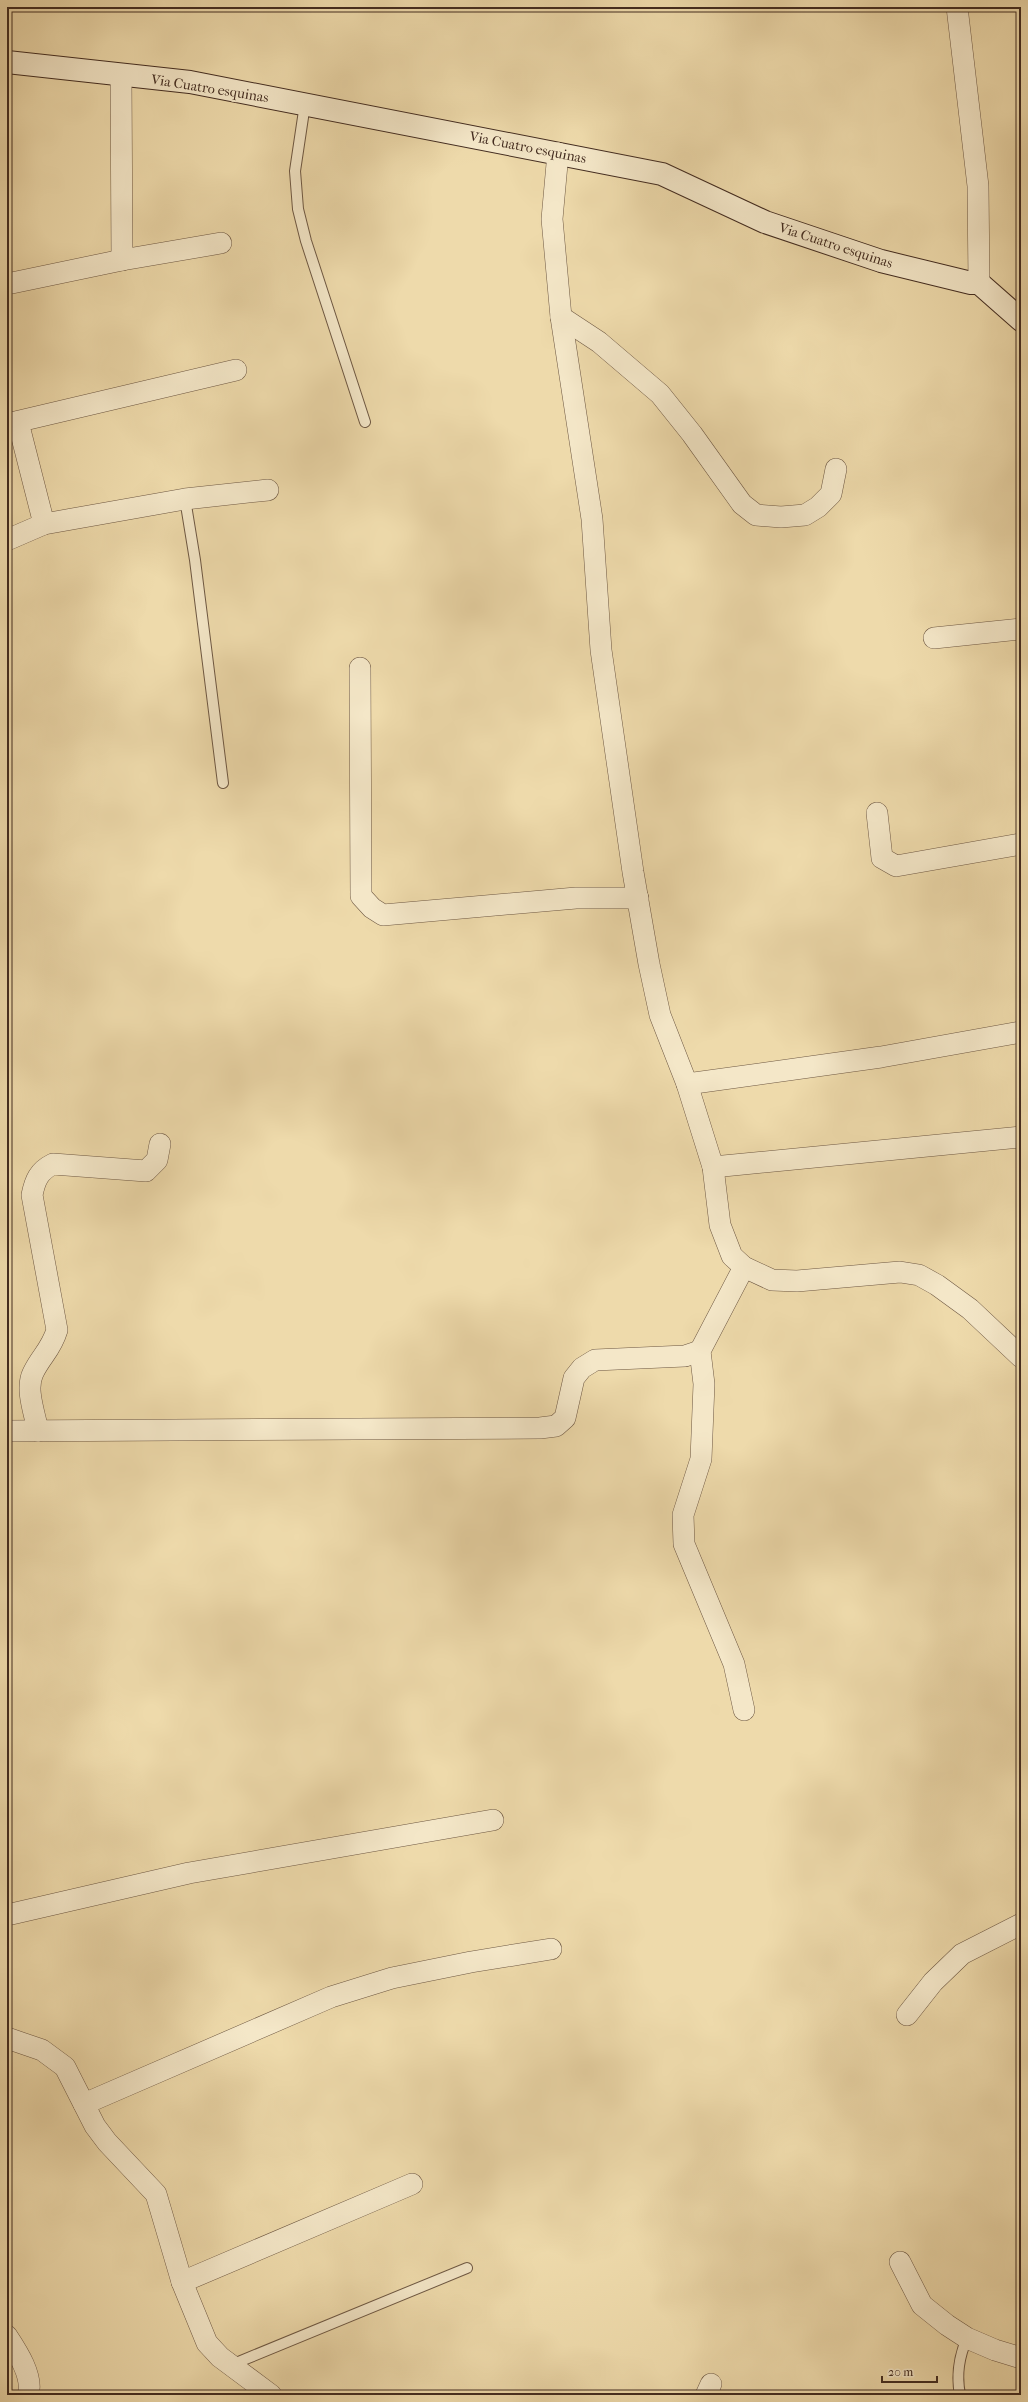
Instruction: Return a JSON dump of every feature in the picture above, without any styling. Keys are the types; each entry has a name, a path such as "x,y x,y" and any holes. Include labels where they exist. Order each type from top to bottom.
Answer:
{"street":[{"path":"957,7 978,186 979,284"},
{"name":"Via Cuatro esquinas","path":"7,62 190,82 662,174 765,222 881,261 979,284 1021,320"},
{"path":"121,75 122,260"},
{"path":"558,153 552,219 561,317 592,519 601,650 608,705 648,964 660,1015 686,1084 713,1167 720,1225 732,1256 744,1267 772,1280 797,1281 893,1273 919,1276 937,1285 970,1309 1021,1357"},
{"path":"7,284 122,260 221,243"},
{"path":"561,317 599,342 660,394 692,434 742,504 756,515 781,517 806,515 818,508 831,494 836,469"},
{"path":"44,524 12,423 236,370"},
{"path":"7,540 44,524 185,499 268,490"},
{"path":"934,638 1021,629"},
{"path":"360,668 361,896 372,908 383,915 576,898 638,898"},
{"path":"877,813 882,858 896,866 1021,844"},
{"path":"686,1084 881,1057 1021,1032"},
{"path":"713,1167 1021,1137"},
{"path":"38,1431 30,1389 32,1374 53,1345 57,1330 32,1195 34,1182 42,1169 53,1164 146,1171 157,1160 160,1144"},
{"path":"744,1267 700,1351 704,1384 701,1459 683,1515 684,1544 734,1664 744,1710"},
{"path":"7,1431 540,1428 556,1426 565,1418 574,1378 582,1368 595,1360 685,1356 700,1351"},
{"path":"7,1916 189,1873 493,1820"},
{"path":"907,2015 933,1982 962,1954 1021,1924"},
{"path":"84,2104 331,1997 392,1978 551,1949"},
{"path":"7,2038 42,2050 65,2067 95,2126 107,2142 156,2194 182,2282 207,2343 231,2366 272,2395"},
{"path":"182,2282 412,2184"},
{"path":"900,2262 922,2305 967,2338 995,2350 1021,2358"},
{"path":"7,2336 16,2349 29,2383 28,2395"}],"lane":[{"path":"304,104 294,171 298,209 306,242 365,422"},
{"path":"185,499 196,560 223,783"},
{"path":"231,2366 467,2268"},
{"path":"960,2395 958,2364 960,2351 967,2338"}]}
